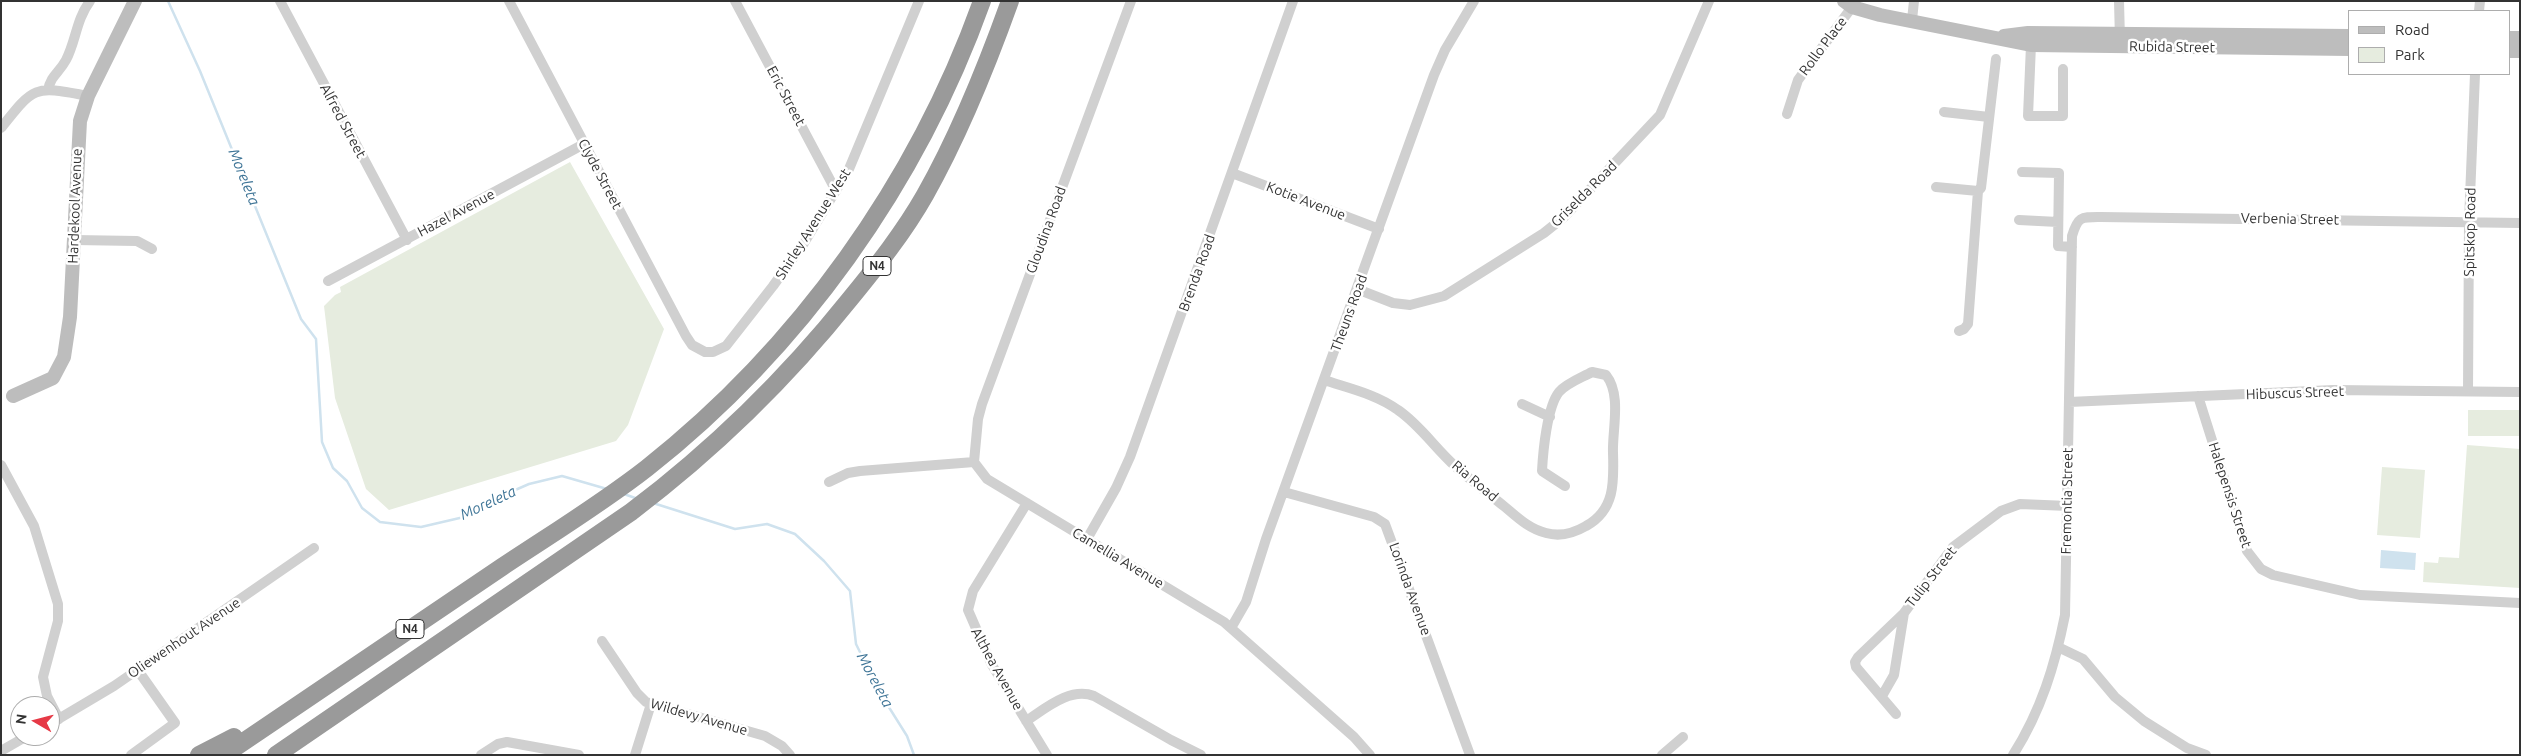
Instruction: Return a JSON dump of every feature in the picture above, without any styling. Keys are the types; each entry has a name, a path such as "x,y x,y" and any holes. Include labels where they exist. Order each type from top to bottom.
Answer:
{"highway":[{"name":"N4","path":"224,755 646,469 729,396 823,291 898,182 928,127 976,19 981,1"},
{"name":"N4","path":"276,755 631,512 673,481 766,395 812,346 867,279 896,241 924,197 980,85 1010,1"},
{"path":"980,85 1019,1"},
{"path":"290,755 349,706"},
{"path":"199,755 294,707"}],"street":[{"name":"Hardekool Avenue","path":"7,397 38,390 53,378 60,367 70,317 80,121 88,96 135,1"},
{"name":"Alfred Street","path":"280,1 407,240"},
{"name":"Clyde Street","path":"509,1 692,345"},
{"name":"Eric Street","path":"735,1 836,191"},
{"name":"Shirley Avenue West","path":"692,345 708,352 726,346 773,286 836,191 857,151 919,1"},
{"name":"Gloudina Road","path":"974,462 978,420 982,404 1131,1"},
{"name":"Brenda Road","path":"1087,539 1116,488 1130,457 1292,1"},
{"name":"Theuns Road","path":"1231,628 1246,602 1434,75 1445,50 1474,1"},
{"name":"Griselda Road","path":"1357,289 1394,303 1410,304 1433,300 1444,296 1544,233 1557,222 1660,115 1709,1"},
{"path":"1912,20 1914,1"},
{"path":"2119,1 2120,40"},
{"path":"48,90 51,77 66,62 78,21 89,2"},
{"name":"Rubida Street","path":"1848,4 1880,15 2031,45 2120,40 2348,36"},
{"name":"Rollo Place","path":"1787,114 1798,80 1848,4"},
{"name":"Rubida Street","path":"1996,37 2028,33 2120,40 2348,50"},
{"path":"2031,45 2028,116 2063,116 2063,69"},
{"path":"1959,331 1968,324 1978,191 1982,183 1996,59"},
{"name":"Spitskop Road","path":"2468,391 2469,222 2475,75"},
{"path":"1,128 30,94 48,90 88,96"},
{"path":"1944,112 1989,117"},
{"name":"Hazel Avenue","path":"328,281 584,144"},
{"path":"2022,172 2059,173 2058,246 2072,241"},
{"name":"Kotie Avenue","path":"1232,173 1379,229"},
{"path":"1936,187 1978,191"},
{"name":"Verbenia Street","path":"2072,241 2076,222 2085,217 2520,223"},
{"path":"2019,220 2058,222"},
{"path":"74,240 137,241 152,249"},
{"name":"Fremontia Street","path":"2014,755 2030,729 2043,699 2058,647 2064,615 2068,506 2072,241"},
{"name":"Ria Road","path":"1324,380 1381,400 1398,410 1417,425 1454,465 1527,525 1546,533 1562,534 1578,531 1592,523 1603,513 1614,482 1614,401 1607,377 1592,372 1564,388 1556,397 1550,417"},
{"name":"Hibuscus Street","path":"2069,402 2334,390 2520,392"},
{"name":"Halepensis Street","path":"2198,396 2246,551 2261,569 2273,575 2360,596 2520,604"},
{"path":"1522,404 1550,417 1542,471 1565,486"},
{"path":"829,482 848,473 860,471 974,462"},
{"name":"Camellia Avenue","path":"974,462 987,479 1231,628 1354,737 1370,755"},
{"path":"1,465 34,526 58,604 58,621 43,677 47,696"},
{"name":"Lorinda Avenue","path":"1284,492 1374,517 1385,524 1470,755"},
{"name":"Althea Avenue","path":"1027,503 973,591 968,605 969,614 986,654 1047,755"},
{"name":"Tulip Street","path":"1882,696 1856,667 1855,662 1904,613 1950,550 2001,511 2020,504 2068,506"},
{"name":"Oliewenhout Avenue","path":"60,717 137,670 314,548"},
{"path":"1896,714 1882,696 1894,675 1904,613"},
{"name":"Wildevy Avenue","path":"602,641 640,698 651,704 765,736 782,746 790,755"},
{"path":"2058,647 2083,659 2115,696 2144,721 2173,740 2206,755"},
{"path":"131,755 175,723 137,670"},
{"path":"1026,720 1066,697 1076,693 1085,693 1094,696 1170,740 1201,755"},
{"path":"635,755 651,704"},
{"path":"1662,755 1683,736"},
{"path":"481,755 498,744 507,742 579,755"}],"green space":[{"path":"570,162 664,329 628,425 616,441 389,510 366,489 335,398 324,306 341,292 340,287"},
{"path":"2468,410 2520,410 2520,436 2468,436"},
{"path":"2467,445 2520,449 2520,588 2423,582 2424,562 2438,563 2439,557 2459,558"},
{"path":"2382,467 2425,470 2420,538 2377,535"}],"water":[{"path":"2381,550 2416,553 2415,570 2380,568"}],"waterway":[{"name":"Moreleta","path":"168,1 200,71 301,319 316,339 322,442 333,468 347,481 362,508 380,522 421,527 464,517 490,501 529,484 562,476 607,489"},
{"name":"Moreleta","path":"624,494 638,499"},
{"name":"Moreleta","path":"653,503 735,529 767,524 795,534 824,561 850,591 856,644 880,693 907,736 914,755"}]}
